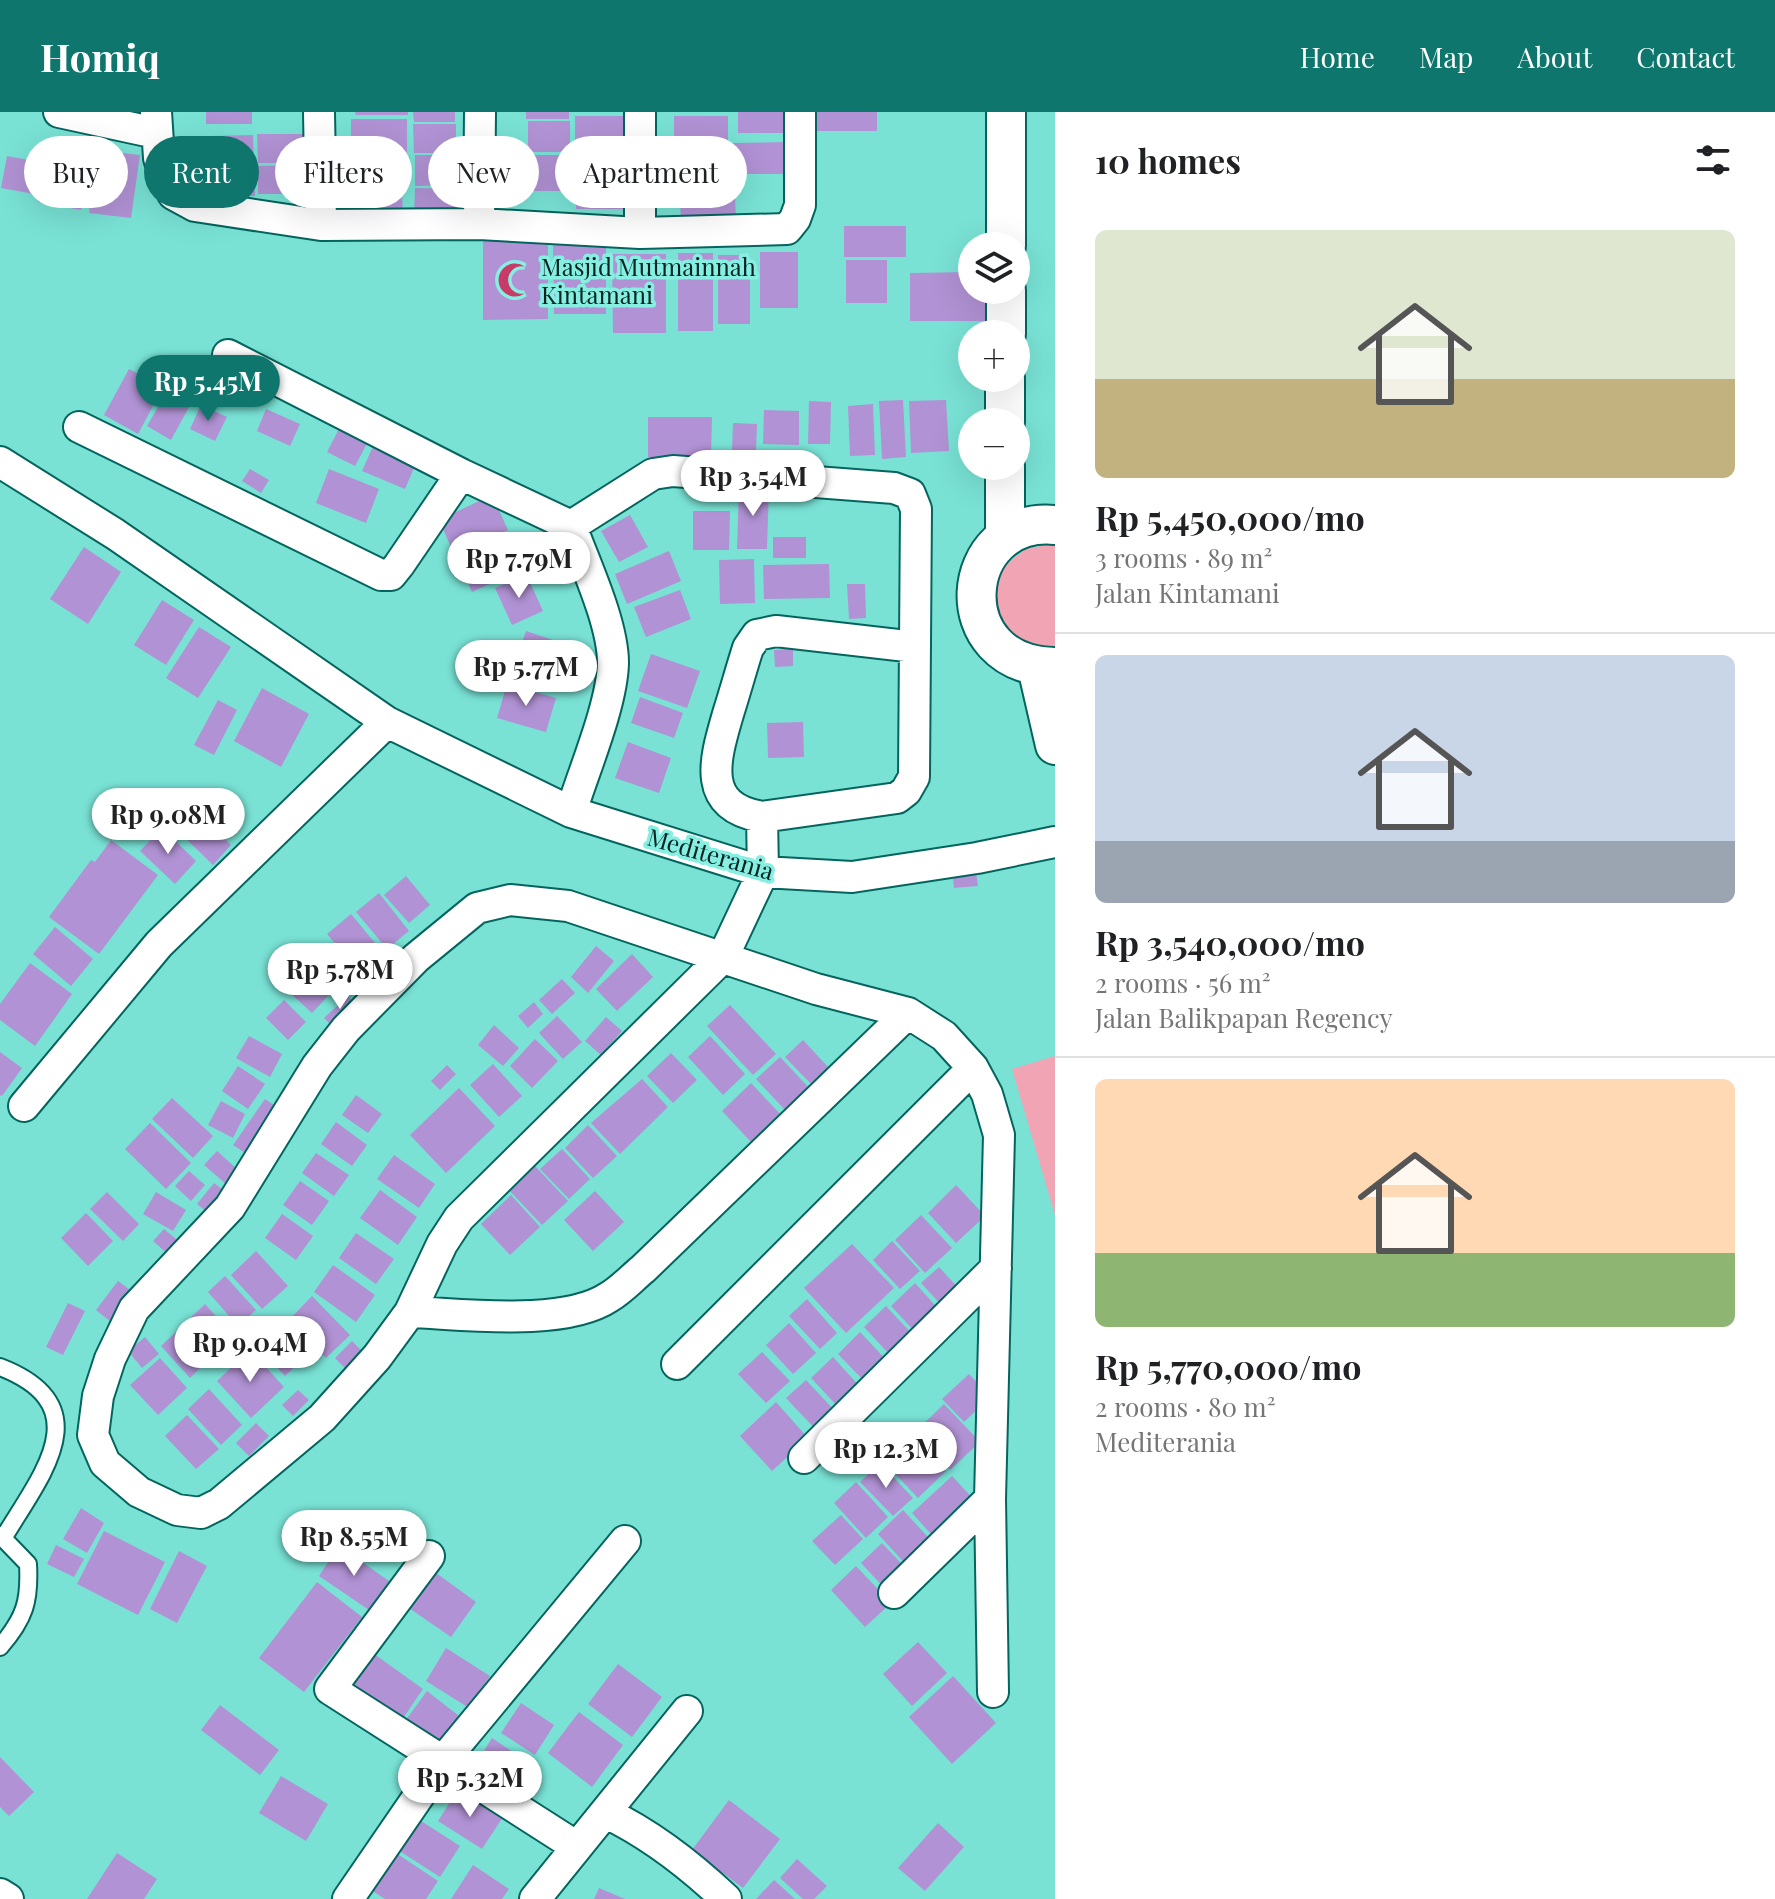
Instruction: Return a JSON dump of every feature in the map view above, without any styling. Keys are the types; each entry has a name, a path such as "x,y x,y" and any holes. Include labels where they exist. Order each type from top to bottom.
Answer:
{"street":[{"path":"59,112 156,122 159,158 173,194 195,206 321,225 479,224 640,233 787,229 800,205 800,112"},
{"path":"319,112 321,225"},
{"path":"479,224 480,112"},
{"path":"640,112 640,233"},
{"path":"1006,112 1006,232"},
{"path":"228,355 461,474 571,526 610,636 613,661 610,689 571,812"},
{"path":"79,427 381,575 391,575 399,565 461,474"},
{"name":"Mediterania","path":"0,462 115,534 387,722 571,812 763,872 852,877 977,858 1055,842"},
{"path":"571,526 653,474 673,471 894,488 910,494 916,509 915,647 914,777 906,791 897,798 762,817 742,813 728,801 717,782 715,760 748,648 757,635 776,631 915,647"},
{"path":"1005,480 1005,537"},
{"path":"1055,525 1022,528 1005,537 991,550 977,585 978,613 989,638 1003,652 1019,661 1046,667 1055,745"},
{"path":"24,1106 159,944 387,722"},
{"path":"762,817 763,872 723,957 459,1218 442,1244 410,1312 377,1357 322,1418 219,1504 201,1513 177,1510 139,1492 105,1463 93,1435 98,1396 110,1359 134,1309 230,1207 317,1066 346,1029 428,948 477,908 510,900 568,906 723,957 816,989 908,1013 944,1036 973,1068 987,1094 999,1135 990,1499 993,1692"},
{"path":"410,1312 542,1316 587,1307 608,1298 643,1269 908,1013"},
{"path":"677,1364 973,1068"},
{"path":"804,1458 996,1268"},
{"path":"894,1593 990,1499"},
{"path":"348,1899 442,1762 625,1541"},
{"path":"429,1556 330,1689 577,1847"},
{"path":"535,1899 687,1711"},
{"path":"606,1813 629,1824 688,1866 726,1899"},
{"path":"0,1894 8,1899"}],"lane":[{"path":"0,1367 38,1388 54,1410 57,1430 50,1459 2,1536 28,1564 29,1595 15,1630 0,1647"}],"shaded area":[{"path":"1055,545 1055,655 1031,654 995,617 994,590 1005,565 1026,549"},
{"path":"1055,1056 1055,1215 1012,1069"}],"building":[{"path":"206,112 252,112 252,124 206,124"},
{"path":"355,112 408,112 408,115 356,115"},
{"path":"413,112 455,112 455,122 414,122"},
{"path":"526,112 569,112 569,119 526,119"},
{"path":"738,112 789,112 789,133 738,133"},
{"path":"814,112 877,112 877,131 815,131"},
{"path":"575,116 624,116 624,136 575,136"},
{"path":"674,116 728,116 728,136 674,136"},
{"path":"351,119 407,119 407,136 351,136"},
{"path":"528,121 570,121 570,136 555,136 555,152 539,152 539,136 528,136"},
{"path":"413,124 456,124 456,136 428,136 428,153 414,153"},
{"path":"303,134 275,136 275,163 259,163 257,136"},
{"path":"788,142 788,174 747,174 747,143"},
{"path":"128,154 140,155 131,218 89,213 90,208 128,208"},
{"path":"415,155 428,155 428,186 415,186"},
{"path":"539,155 555,155 555,191 539,191"},
{"path":"7,156 24,159 24,192 1,188"},
{"path":"259,166 275,166 275,194 259,194"},
{"path":"415,188 428,188 428,208 474,208 474,219 414,219"},
{"path":"352,208 403,208 403,219 352,220"},
{"path":"576,208 632,208 632,209"},
{"path":"680,208 735,208 736,220 681,222"},
{"path":"844,226 906,226 906,257 844,257"},
{"name":"Masjid Mutmainnah Kintamani","path":"548,239 548,319 483,320 483,240"},
{"path":"553,242 606,242 606,314 554,314"},
{"path":"760,252 798,252 798,308 760,308"},
{"path":"678,253 713,253 713,331 678,331"},
{"path":"612,254 666,254 666,333 613,333"},
{"path":"718,255 750,255 750,324 718,324"},
{"path":"846,260 887,260 887,303 846,303"},
{"path":"958,272 958,304 991,304 992,320 910,321 910,273"},
{"path":"129,369 163,387 138,434 104,415"},
{"path":"171,385 194,398 171,440 147,426"},
{"path":"903,400 906,457 882,459 879,401"},
{"path":"946,400 949,451 911,453 909,401"},
{"path":"809,401 831,402 830,444 808,444"},
{"path":"873,404 875,455 850,456 848,406"},
{"path":"201,405 227,417 215,441 190,429"},
{"path":"266,409 300,424 290,446 257,431"},
{"path":"764,410 799,411 799,445 763,444"},
{"path":"648,417 712,417 711,457 648,457"},
{"path":"342,423 370,438 355,466 327,452"},
{"path":"733,423 757,424 756,451 732,450"},
{"path":"375,442 417,461 405,489 362,471"},
{"path":"250,469 269,480 261,493 242,481"},
{"path":"329,469 379,489 366,523 316,503"},
{"path":"739,486 769,487 767,549 737,549"},
{"path":"492,495 508,530 455,556 439,520"},
{"path":"693,511 730,511 729,550 693,550"},
{"path":"630,515 648,547 619,562 601,531"},
{"path":"773,537 806,537 806,558 773,558"},
{"path":"513,538 526,567 472,592 459,563"},
{"path":"84,547 121,572 88,624 50,599"},
{"path":"669,551 681,581 627,604 615,574"},
{"path":"754,559 755,603 720,604 719,560"},
{"path":"829,564 830,598 764,599 763,565"},
{"path":"526,574 543,611 512,625 495,588"},
{"path":"847,584 865,584 866,618 849,619"},
{"path":"680,590 691,619 646,637 634,607"},
{"path":"162,600 194,620 166,665 134,645"},
{"path":"199,627 231,647 198,698 166,678"},
{"path":"526,631 565,644 549,691 510,678"},
{"path":"793,649 793,666 775,667 774,650"},
{"path":"651,654 700,671 687,708 638,691"},
{"path":"507,684 556,698 546,732 497,718"},
{"path":"262,688 309,714 281,767 234,741"},
{"path":"640,697 683,713 674,738 631,723"},
{"path":"218,700 237,710 214,755 194,745"},
{"path":"803,722 804,757 768,758 767,723"},
{"path":"628,742 671,758 659,793 615,778"},
{"path":"188,803 231,845 213,865 169,822"},
{"path":"162,828 196,861 175,884 140,851"},
{"path":"111,840 158,875 99,954 49,917 91,860 95,862"},
{"path":"975,865 978,886 954,888 952,868"},
{"path":"406,876 430,905 409,923 384,895"},
{"path":"379,893 409,931 387,949 356,912"},
{"path":"351,914 385,955 361,974 327,934"},
{"path":"55,927 93,959 71,986 33,954"},
{"path":"596,946 614,961 588,993 571,977"},
{"path":"332,948 357,974 335,996 310,969"},
{"path":"632,954 653,977 617,1011 596,989"},
{"path":"384,960 393,970 371,991 362,981"},
{"path":"30,963 72,994 35,1046 0,1020 0,1004"},
{"path":"306,974 329,995 312,1013 289,992"},
{"path":"562,979 575,993 552,1014 539,1000"},
{"path":"348,996 356,1005 332,1026 324,1018"},
{"path":"284,1000 306,1022 288,1040 266,1018"},
{"path":"534,1002 543,1014 528,1028 518,1016"},
{"path":"730,1005 776,1054 753,1075 707,1026"},
{"path":"557,1016 582,1042 563,1059 539,1033"},
{"path":"606,1017 622,1031 601,1055 585,1041"},
{"path":"494,1025 519,1048 503,1066 478,1045"},
{"path":"249,1036 282,1054 270,1077 236,1058"},
{"path":"710,1036 745,1074 723,1095 688,1057"},
{"path":"535,1039 558,1061 532,1088 510,1066"},
{"path":"803,1040 829,1068 812,1085 785,1057"},
{"path":"0,1052 22,1068 2,1096 0,1095"},
{"path":"671,1053 697,1080 673,1103 647,1076"},
{"path":"780,1057 812,1091 788,1113 756,1079"},
{"path":"493,1064 522,1096 499,1117 470,1085"},
{"path":"447,1065 456,1074 440,1090 431,1081"},
{"path":"238,1066 265,1084 248,1109 222,1091"},
{"path":"642,1079 668,1107 620,1154 591,1123"},
{"path":"751,1083 782,1116 752,1143 722,1111"},
{"path":"459,1088 495,1126 446,1173 410,1135"},
{"path":"356,1095 382,1114 368,1133 342,1115"},
{"path":"172,1098 213,1136 193,1158 152,1119"},
{"path":"265,1099 281,1110 250,1156 233,1145"},
{"path":"221,1101 245,1114 233,1138 208,1125"},
{"path":"336,1122 367,1145 352,1166 321,1144"},
{"path":"150,1123 191,1163 166,1189 125,1149"},
{"path":"588,1125 617,1156 593,1178 565,1148"},
{"path":"562,1149 590,1179 569,1199 540,1169"},
{"path":"217,1151 238,1170 226,1184 204,1165"},
{"path":"316,1153 349,1175 334,1196 302,1173"},
{"path":"394,1155 435,1184 419,1208 377,1179"},
{"path":"534,1165 568,1201 542,1225 508,1189"},
{"path":"189,1171 205,1185 191,1201 175,1186"},
{"path":"300,1181 329,1201 312,1225 283,1205"},
{"path":"214,1183 229,1194 212,1216 197,1204"},
{"path":"956,1185 985,1216 956,1243 928,1213"},
{"path":"380,1190 417,1217 398,1245 360,1218"},
{"path":"595,1191 624,1222 593,1251 564,1220"},
{"path":"107,1192 139,1224 123,1241 90,1209"},
{"path":"156,1192 186,1210 173,1231 143,1214"},
{"path":"511,1195 540,1227 510,1255 481,1224"},
{"path":"86,1213 113,1241 88,1266 61,1238"},
{"path":"282,1214 313,1236 296,1260 265,1238"},
{"path":"921,1215 952,1248 925,1273 895,1240"},
{"path":"164,1229 182,1244 171,1257 153,1241"},
{"path":"356,1233 394,1259 376,1284 339,1258"},
{"path":"892,1241 920,1271 900,1289 873,1260"},
{"path":"852,1244 894,1288 846,1333 804,1288"},
{"path":"256,1251 288,1286 262,1309 231,1275"},
{"path":"333,1265 375,1295 356,1322 314,1292"},
{"path":"939,1267 962,1292 945,1309 921,1283"},
{"path":"225,1276 256,1310 238,1326 208,1292"},
{"path":"118,1281 133,1292 111,1322 96,1310"},
{"path":"915,1283 942,1313 918,1335 891,1306"},
{"path":"312,1296 350,1335 326,1358 289,1320"},
{"path":"807,1299 837,1333 820,1349 789,1316"},
{"path":"68,1303 85,1311 63,1355 46,1347"},
{"path":"205,1304 245,1348 226,1366 186,1322"},
{"path":"886,1306 912,1334 890,1355 864,1327"},
{"path":"280,1319 310,1352 285,1376 254,1343"},
{"path":"789,1323 816,1353 793,1374 766,1345"},
{"path":"177,1331 206,1362 190,1378 161,1346"},
{"path":"860,1332 890,1364 868,1385 838,1354"},
{"path":"145,1337 159,1354 142,1368 128,1351"},
{"path":"352,1341 365,1354 348,1371 335,1358"},
{"path":"250,1350 284,1387 251,1418 217,1381"},
{"path":"762,1352 790,1381 766,1403 738,1374"},
{"path":"833,1357 862,1389 841,1410 811,1378"},
{"path":"160,1358 187,1388 158,1415 130,1385"},
{"path":"969,1374 991,1397 964,1422 942,1399"},
{"path":"806,1380 836,1412 817,1431 786,1398"},
{"path":"209,1389 242,1425 221,1445 188,1409"},
{"path":"298,1390 309,1400 293,1416 282,1405"},
{"path":"776,1402 808,1438 772,1471 740,1436"},
{"path":"944,1404 980,1442 950,1470 915,1432"},
{"path":"187,1415 219,1449 196,1469 165,1436"},
{"path":"256,1423 269,1436 249,1456 236,1443"},
{"path":"913,1436 946,1471 918,1498 884,1462"},
{"path":"880,1463 913,1498 893,1516 860,1482"},
{"path":"952,1476 980,1506 940,1544 912,1513"},
{"path":"856,1482 888,1517 866,1538 834,1503"},
{"path":"81,1508 104,1523 87,1553 63,1539"},
{"path":"903,1510 937,1547 912,1571 878,1534"},
{"path":"841,1515 863,1539 835,1565 812,1541"},
{"path":"104,1531 165,1562 138,1615 77,1584"},
{"path":"882,1543 911,1574 890,1594 861,1563"},
{"path":"56,1545 84,1559 74,1577 47,1564"},
{"path":"339,1546 389,1581 369,1610 319,1576"},
{"path":"179,1551 207,1566 177,1623 150,1609"},
{"path":"856,1566 891,1603 865,1627 831,1590"},
{"path":"432,1570 476,1602 451,1637 406,1606"},
{"path":"317,1582 362,1617 304,1692 259,1658"},
{"path":"918,1642 947,1673 912,1706 883,1674"},
{"path":"446,1648 490,1676 469,1708 426,1681"},
{"path":"370,1651 423,1689 399,1724 346,1685"},
{"path":"618,1664 662,1697 632,1737 588,1704"},
{"path":"953,1676 996,1723 952,1764 909,1717"},
{"path":"427,1691 463,1719 437,1756 400,1728"},
{"path":"521,1703 554,1725 535,1755 501,1733"},
{"path":"220,1705 279,1750 260,1775 201,1730"},
{"path":"579,1712 623,1745 592,1787 548,1753"},
{"path":"492,1738 525,1760 502,1796 469,1775"},
{"path":"0,1757 34,1792 9,1816 0,1807"},
{"path":"281,1776 328,1804 306,1841 259,1813"},
{"path":"459,1788 503,1817 482,1849 438,1821"},
{"path":"729,1800 780,1839 743,1888 692,1850"},
{"path":"418,1819 460,1846 440,1877 398,1850"},
{"path":"938,1823 964,1847 925,1891 898,1868"},
{"path":"393,1851 438,1881 426,1899 385,1899 368,1888"},
{"path":"117,1853 157,1879 144,1899 87,1899"},
{"path":"797,1859 827,1886 814,1899 803,1899 780,1878"},
{"path":"473,1865 509,1889 502,1899 451,1899"},
{"path":"774,1880 795,1899 756,1899"},
{"path":"599,1888 625,1899 594,1899"}],"place":[{"name":"Masjid Mutmainnah Kintamani","path":"515,280"}]}
